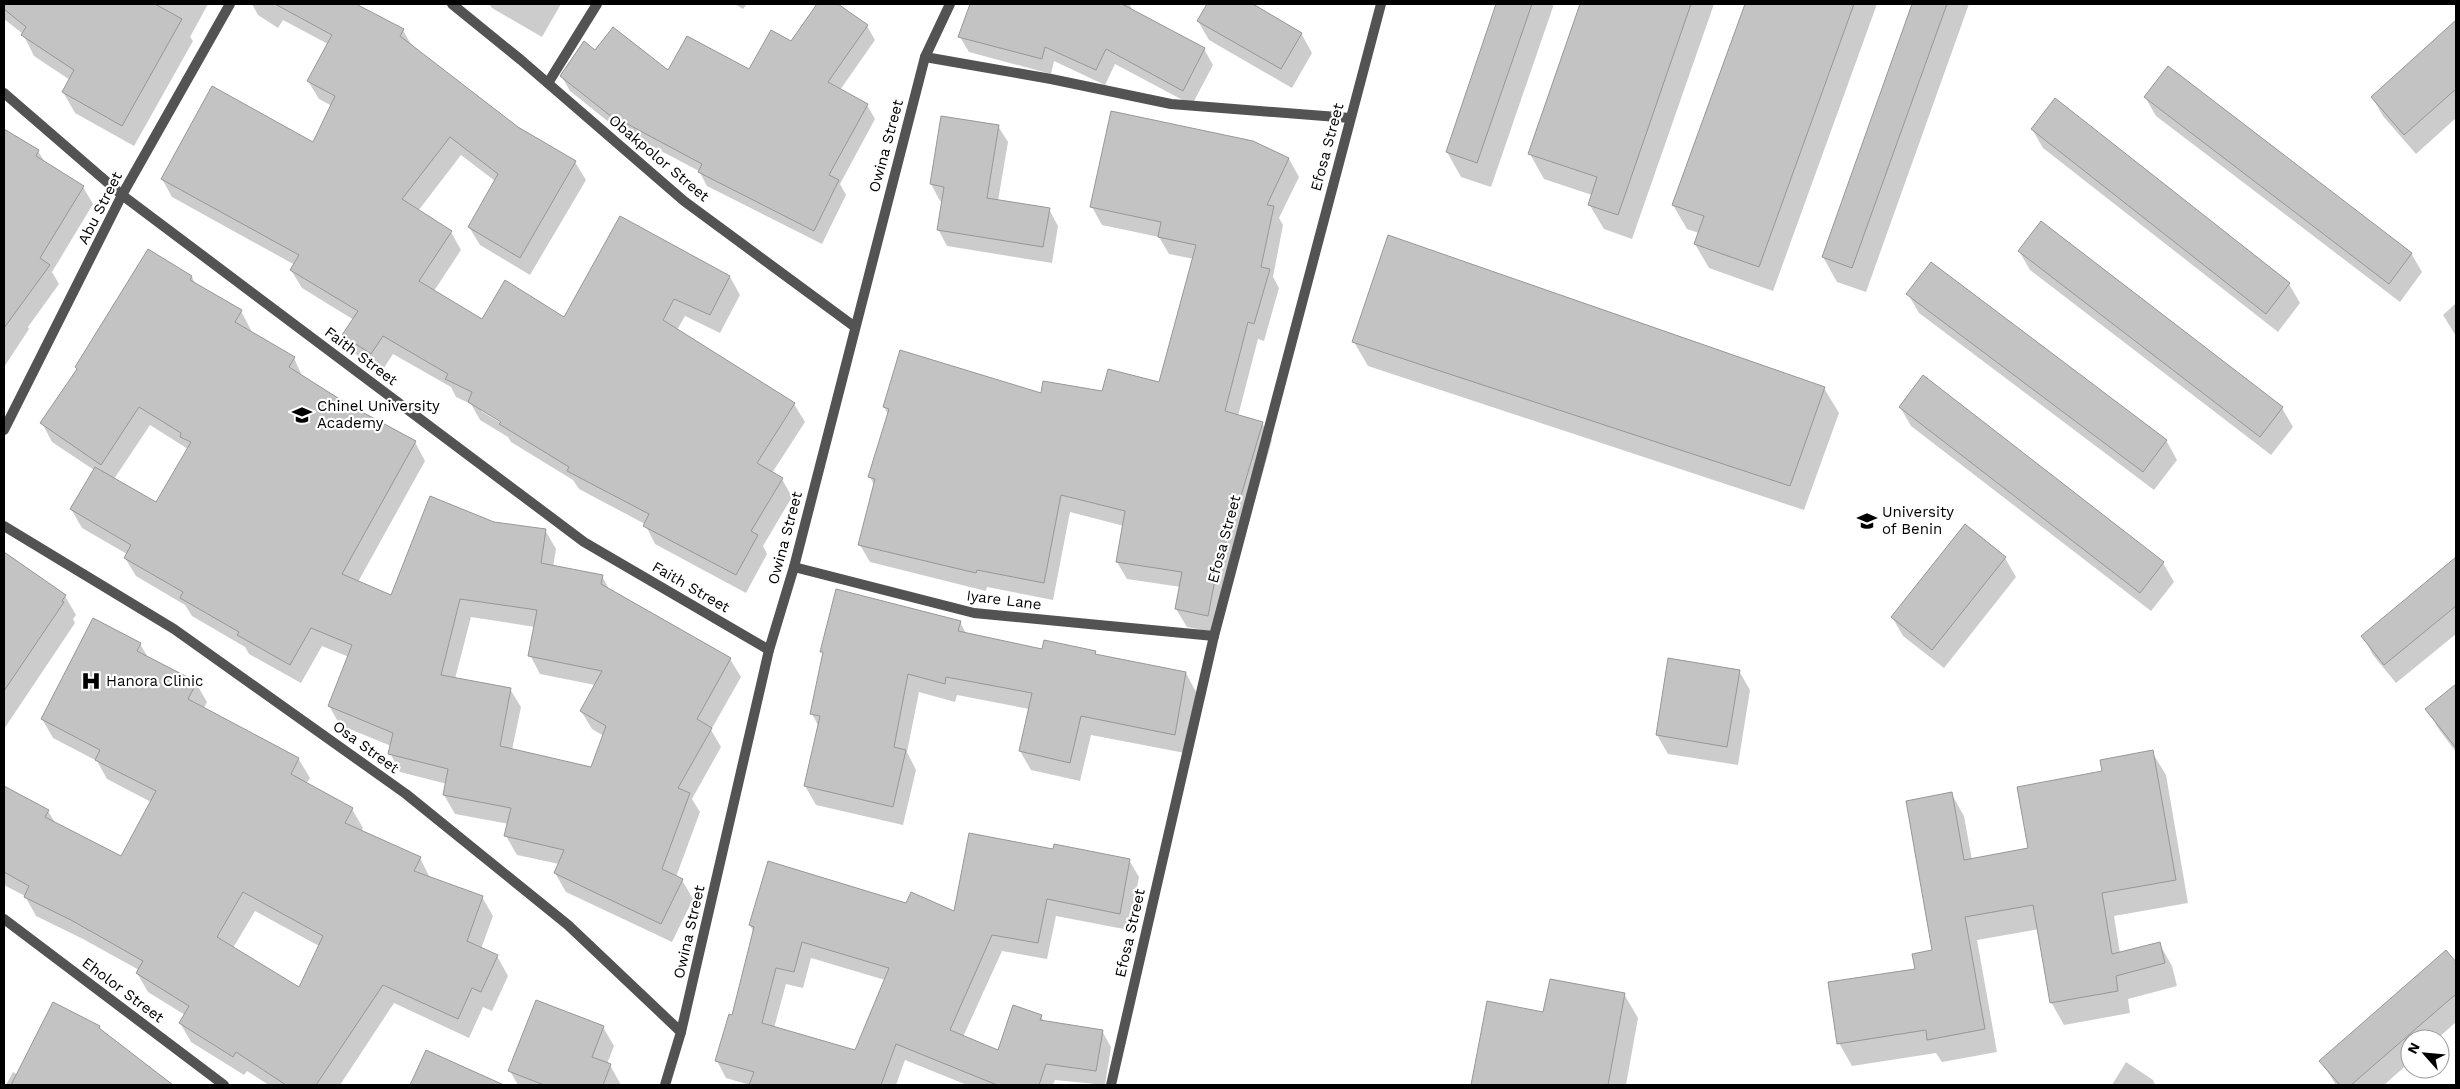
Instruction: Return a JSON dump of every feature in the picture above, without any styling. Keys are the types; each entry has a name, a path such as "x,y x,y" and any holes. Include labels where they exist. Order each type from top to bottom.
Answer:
{"street":[{"name":"Abu Street","path":"4,430 122,196 230,4"},
{"name":"Obakpolor Street","path":"452,4 548,83 684,200 855,327"},
{"path":"548,83 597,4"},
{"name":"Owina Street","path":"665,1085 682,1032 770,650 794,567 925,57 950,4"},
{"name":"Efosa Street","path":"1110,1085 1214,636 1381,4"},
{"path":"925,57 1051,79 1171,104 1350,118"},
{"name":"Faith Street","path":"4,93 122,196 584,542 770,650"},
{"name":"Osa Street","path":"4,526 174,629 406,794 568,925 682,1032"},
{"name":"Iyare Lane","path":"794,567 974,613 1214,636"},
{"name":"Eholor Street","path":"4,919 224,1085"}],"building":[{"path":"4,4 155,4 182,19 122,126 62,92 74,70 21,35 26,27 4,9"},
{"path":"275,4 356,4 404,29 400,36 518,127 576,161 520,258 468,227 498,174 450,137 402,199 452,231 419,281 482,319 505,280 564,317 620,216 730,276 710,315 674,299 663,320 795,403 757,463 783,478 751,531 758,535 736,575 643,526 649,514 567,471 569,467 499,424 501,422 468,402 472,392 445,379 448,374 383,336 371,354 342,335 358,311 290,270 299,255 161,179 212,86 313,142 335,96 307,81 332,35"},
{"path":"817,4 838,4 868,25 828,82 868,104 829,175 839,180 814,231 698,172 702,164 618,119 617,121 560,76 584,41 595,50 613,27 668,70 687,36 749,69 771,30 791,41"},
{"path":"970,4 1122,4 1205,48 1183,91 1106,49 1096,70 1045,47 1042,59 958,37"},
{"path":"1207,4 1253,4 1302,33 1281,69 1197,21"},
{"path":"1496,4 1532,4 1477,163 1446,152"},
{"path":"1580,4 1691,4 1618,215 1588,205 1597,177 1528,154"},
{"path":"1745,4 1854,4 1759,267 1694,244 1704,216 1672,205"},
{"path":"1912,4 1947,4 1852,268 1822,257"},
{"path":"2456,20 2456,89 2404,135 2371,97"},
{"path":"2168,66 2412,253 2389,284 2144,97"},
{"path":"2055,98 2290,283 2266,314 2031,129"},
{"path":"1111,111 1253,141 1289,158 1267,205 1274,206 1261,267 1270,269 1254,324 1248,322 1225,411 1263,422 1235,516 1233,516 1223,555 1220,554 1208,616 1175,609 1182,572 1116,562 1125,511 1061,495 1044,583 977,570 976,573 858,545 875,479 868,477 889,409 883,407 900,350 1041,393 1043,381 1102,391 1108,369 1159,382 1196,245 1158,237 1161,222 1090,207"},
{"path":"941,116 999,125 987,198 1050,208 1043,247 937,230 944,187 930,184"},
{"path":"4,129 39,150 36,156 84,186 40,258 50,265 4,328"},
{"path":"2041,221 2283,407 2260,437 2018,251"},
{"path":"1388,235 1825,387 1790,486 1352,342"},
{"path":"148,249 192,276 190,280 242,310 235,322 295,357 289,367 349,405 416,441 342,574 391,595 430,496 494,522 546,529 541,563 603,575 601,584 731,658 697,719 712,728 678,788 690,793 662,869 683,879 661,924 554,873 564,850 504,836 511,808 443,795 448,769 388,754 393,733 328,706 352,645 311,628 290,665 237,635 239,632 180,598 183,592 124,558 131,545 70,509 95,467 156,502 191,442 180,437 181,433 139,407 101,465 40,423 77,369 75,367","holes":["460,599 537,610 528,656 602,671 580,711 606,726 591,767 500,746 511,688 441,675"]},
{"path":"1931,262 2167,440 2143,472 1906,294"},
{"path":"1923,375 2164,562 2140,593 1899,407"},
{"path":"1965,524 2006,557 1932,650 1891,617"},
{"path":"4,552 66,595 62,601 64,602 4,691"},
{"path":"2456,557 2456,606 2384,665 2361,636"},
{"path":"836,589 961,621 958,631 1042,649 1044,640 1096,651 1095,654 1186,672 1175,735 1081,716 1070,763 1019,751 1032,693 946,677 945,684 908,674 894,747 906,750 893,807 804,786 820,716 810,714 823,652 820,652"},
{"path":"93,618 141,643 137,651 197,682 188,699 299,758 291,774 353,808 345,823 421,857 414,871 483,896 467,941 498,955 481,992 472,988 458,1019 383,985 316,1085 286,1085 236,1052 233,1057 179,1023 189,1006 136,973 143,961 71,920 24,897 29,886 4,872 4,786 49,810 45,817 121,856 156,791 95,760 100,750 41,719","holes":["243,892 323,936 299,987 217,937"]},
{"path":"1668,658 1740,670 1727,747 1656,735"},
{"path":"2456,684 2456,748 2425,709"},
{"path":"2153,750 2176,880 2102,893 2112,954 2160,942 2165,963 2116,976 2118,991 2050,1003 2033,905 1965,917 1985,1029 1927,1040 1926,1030 1837,1044 1828,982 1915,969 1912,954 1932,950 1906,801 1952,792 1964,860 2028,848 2017,787 2102,771 2100,760"},
{"path":"969,833 1053,849 1054,844 1130,859 1120,914 1047,899 1038,943 992,935 950,1030 998,1050 1013,1005 1042,1015 1040,1020 1103,1030 1096,1071 1046,1064 1039,1085 997,1085 896,1044 881,1085 749,1085 754,1072 715,1061 729,1014 732,1015 754,927 749,925 768,861 906,903 911,892 954,911","holes":["802,942 889,968 855,1050 762,1023 776,968 794,972"]},
{"path":"2446,950 2456,962 2456,994 2416,1029 2400,1029 2400,1043 2351,1085 2340,1085 2319,1061"},
{"path":"1550,979 1625,993 1608,1085 1471,1085 1487,1001 1543,1012"},
{"path":"536,1000 604,1026 592,1057 611,1064 603,1085 544,1085 508,1071"},
{"path":"53,1002 100,1026 99,1028 173,1085 11,1085"},
{"path":"426,1050 504,1085 410,1085"}],"place":[{"name":"Chinel University Academy","path":"302,415"},
{"name":"University of Benin","path":"1867,521"},
{"name":"Hanora Clinic","path":"91,681"}]}
